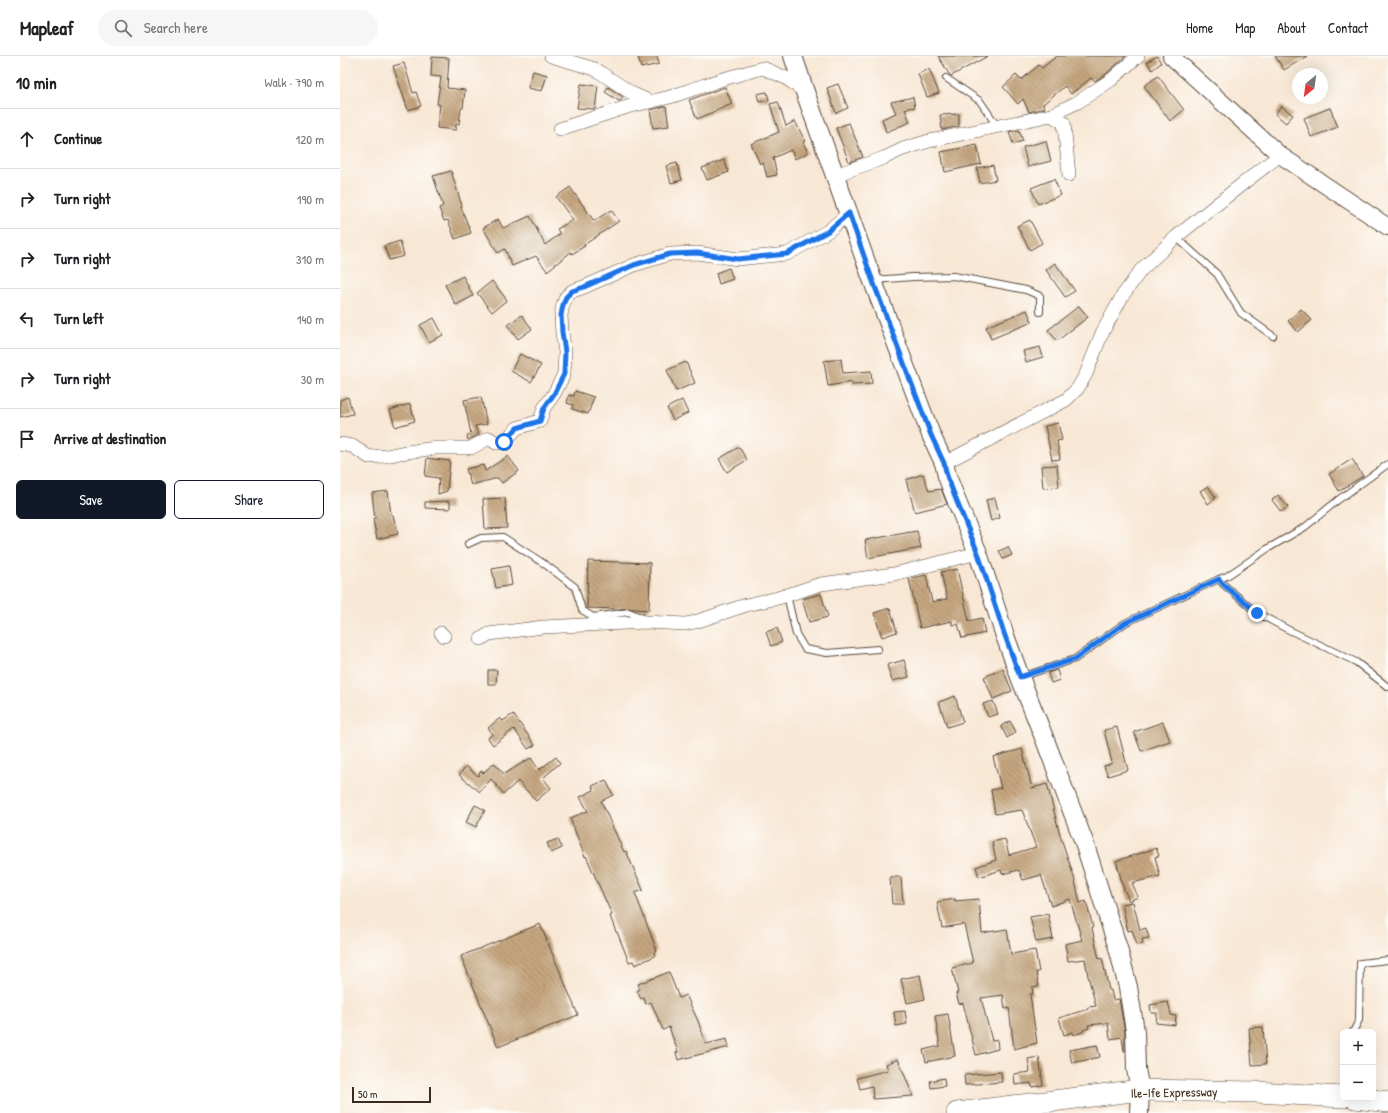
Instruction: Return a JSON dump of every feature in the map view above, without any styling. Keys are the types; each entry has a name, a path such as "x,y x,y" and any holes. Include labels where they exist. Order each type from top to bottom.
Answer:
{"highway":[{"name":"Ile-Ife Expressway","path":"957,1113 1140,1090 1256,1092 1340,1097"},
{"path":"1376,1101 1388,1102"}],"main road":[{"path":"793,56 873,280 931,435 944,463 947,476 978,553 1020,677 1084,842 1118,948 1132,1006 1135,1031 1136,1069 1140,1090 1139,1113"}],"street":[{"path":"551,56 595,69 633,94 651,102"},
{"path":"835,175 884,158 903,148 1051,115 1078,102 1098,89 1111,80 1138,56"},
{"path":"1171,56 1280,155 1388,227"},
{"path":"560,129 627,107 670,97 723,79 763,68 786,78 805,92"},
{"path":"1051,115 1064,123 1069,175"},
{"path":"944,463 1066,400 1078,388 1086,374 1102,333 1123,295 1141,270 1176,237 1240,185 1280,155"},
{"path":"340,444 352,446 369,457 386,456 436,448 471,448 490,438 496,443 504,442 517,428 540,421 544,408 554,394 564,374 565,352 561,315 566,297 572,291 634,265 670,254 697,253 738,259 787,254 828,231 849,213"},
{"path":"481,639 489,634 543,627 652,622 685,624 821,584 894,574 978,553"}],"lane":[{"path":"946,78 980,101 997,126"},
{"path":"1176,237 1217,274 1241,313 1273,336"},
{"path":"873,280 954,276 1026,290 1040,296 1040,312"},
{"path":"1020,677 1075,659 1125,623 1227,576 1267,549 1306,527 1338,500 1388,464"},
{"path":"468,544 481,538 503,537 546,565 575,587 582,610 593,617 629,612 652,622"},
{"path":"1219,579 1257,613 1356,662 1388,687"},
{"path":"787,595 796,634 805,649 828,653 878,649"},
{"path":"1354,1029 1359,1020 1360,963 1388,960"}],"building":[{"path":"638,56 657,56 659,64 641,68"},
{"path":"938,56 988,56 951,76"},
{"path":"1057,56 1126,56 1106,74 1095,81 1091,78 1071,94 1065,86 1043,104 1045,108 1029,112 1023,99 1018,104 1003,87 1016,75 1021,80 1039,65 1042,68"},
{"path":"1157,56 1161,63 1152,70 1147,62"},
{"path":"1275,56 1307,56 1284,70"},
{"path":"432,57 449,58 447,88 465,90 463,108 461,108 459,124 456,124 456,130 437,128 440,105 437,104 441,77 431,76"},
{"path":"404,63 413,93 416,92 421,106 408,110 393,66"},
{"path":"929,69 939,93 927,97 918,74"},
{"path":"533,71 547,75 542,91 528,88"},
{"path":"1158,76 1184,110 1170,121 1144,86"},
{"path":"581,84 598,86 595,109 577,108"},
{"path":"838,84 848,108 836,113 827,88"},
{"path":"608,87 623,97 621,100 619,101 605,92"},
{"path":"725,87 732,104 697,119 689,100"},
{"path":"767,92 769,100 759,102 757,94"},
{"path":"913,97 915,107 905,109 910,122 886,132 882,119 896,113 891,102"},
{"path":"778,102 786,126 795,121 805,141 803,142 808,153 795,159 791,150 773,158 777,175 767,177 763,162 760,164 751,144 779,132 770,104"},
{"path":"666,106 669,126 653,128 650,110"},
{"path":"1281,106 1293,115 1286,123 1275,114"},
{"path":"1330,108 1338,127 1311,137 1304,118"},
{"path":"959,114 959,126 942,130 940,115"},
{"path":"849,123 863,157 849,162 836,128"},
{"path":"1019,130 1023,141 1013,144 1009,132"},
{"path":"1046,141 1051,161 1028,167 1023,147"},
{"path":"977,145 981,164 945,172 941,152"},
{"path":"724,160 729,172 707,180 702,168"},
{"path":"677,163 682,180 671,183 666,166"},
{"path":"993,165 996,180 980,183 977,168"},
{"path":"451,171 462,206 461,207 471,233 455,239 448,220 444,221 439,208 443,206 433,176"},
{"path":"1054,179 1061,195 1038,204 1031,188"},
{"path":"570,187 594,221 611,210 619,221 584,245 585,246 572,254 571,252 547,271 536,256 512,266 505,249 498,253 483,228 498,219 503,228 530,216 545,245 560,234 557,229 573,220 556,197"},
{"path":"1030,220 1042,243 1030,250 1017,226"},
{"path":"400,241 404,256 389,260 384,246"},
{"path":"1055,263 1075,291 1065,297 1046,270"},
{"path":"729,268 733,279 719,284 716,273"},
{"path":"463,276 473,296 456,305 445,285"},
{"path":"492,281 507,300 492,312 477,293"},
{"path":"1079,306 1088,317 1057,341 1048,330"},
{"path":"1301,309 1312,320 1298,332 1288,321"},
{"path":"1027,310 1032,322 991,339 986,327"},
{"path":"522,315 532,329 518,339 507,325"},
{"path":"434,318 443,335 429,342 420,325"},
{"path":"1040,347 1043,357 1026,362 1023,351"},
{"path":"520,354 541,365 531,382 511,371"},
{"path":"841,359 843,373 871,371 872,384 852,385 852,382 828,386 824,361"},
{"path":"686,362 695,383 676,391 667,370"},
{"path":"575,391 594,397 588,414 572,409 573,405 567,403 569,395 574,396"},
{"path":"348,397 353,414 340,417 340,400"},
{"path":"481,397 487,424 475,426 479,435 468,440 467,436 471,434 464,400"},
{"path":"682,400 688,413 673,420 667,408"},
{"path":"410,404 415,421 395,427 390,410"},
{"path":"1058,423 1062,440 1057,441 1060,459 1052,460 1045,426"},
{"path":"739,447 747,460 727,472 719,459"},
{"path":"508,456 519,471 502,483 498,478 471,485 466,469 483,465 485,471"},
{"path":"427,458 450,461 447,491 438,494 439,478 425,476"},
{"path":"1352,459 1363,476 1339,491 1329,474"},
{"path":"1057,465 1059,487 1043,488 1041,466"},
{"path":"923,474 929,491 941,489 947,504 915,512 906,480"},
{"path":"1208,486 1216,498 1208,504 1200,491"},
{"path":"388,491 391,515 393,515 398,534 377,539 373,519 375,519 372,493"},
{"path":"1278,495 1288,507 1281,512 1272,500"},
{"path":"505,498 507,528 485,529 483,499"},
{"path":"995,498 1000,518 991,521 986,500"},
{"path":"450,501 450,509 425,508 425,502"},
{"path":"917,531 921,548 868,558 865,540"},
{"path":"1008,547 1012,555 1003,559 999,551"},
{"path":"588,561 650,563 649,610 629,608 587,608"},
{"path":"509,566 512,585 496,588 492,569"},
{"path":"957,569 969,621 982,618 985,633 962,638 958,624 952,625 952,621 920,628 909,579 926,575 932,602 947,599 941,572"},
{"path":"821,594 828,617 809,622 802,599"},
{"path":"890,608 897,632 882,637 874,613"},
{"path":"777,628 782,642 771,646 766,632"},
{"path":"904,660 909,677 892,681 887,665"},
{"path":"1003,669 1012,691 993,699 984,677"},
{"path":"488,670 497,670 496,684 488,684"},
{"path":"1057,670 1060,680 1051,683 1048,673"},
{"path":"955,696 963,722 947,727 939,702"},
{"path":"993,701 998,714 988,717 983,704"},
{"path":"513,714 535,745 528,749 514,729 493,745 488,738 493,734 488,728 500,718 503,721"},
{"path":"1010,721 1016,732 1007,738 1001,726"},
{"path":"1163,722 1170,741 1141,751 1134,732"},
{"path":"1117,727 1128,770 1108,776 1104,766 1112,763 1104,730"},
{"path":"1022,749 1032,788 1047,784 1080,903 1086,901 1099,959 1102,958 1109,990 1111,990 1113,1000 1119,999 1125,1032 1125,1051 1122,1037 1110,1039 1108,1023 1088,1025 1089,1028 1083,1030 1083,1032 1073,1035 1073,1032 1064,1035 1059,1018 1088,1009 1088,1007 1096,1006 1085,959 1068,961 1065,944 1082,940 1070,899 1051,906 1041,875 1023,880 1019,870 1002,874 1001,870 979,877 976,867 996,860 992,842 1005,839 1009,855 1036,847 1022,810 995,814 991,790 1001,788 993,757"},
{"path":"556,757 560,763 543,778 551,788 536,801 518,781 504,794 491,779 480,792 459,775 466,766 478,776 481,771 483,773 494,763 504,774 531,758 539,770"},
{"path":"606,780 613,795 601,801 624,852 626,851 643,890 635,893 657,951 654,953 655,956 635,965 633,961 629,962 610,916 612,915 586,856 585,857 570,818 588,811 580,797 594,790 592,786"},
{"path":"475,805 485,810 476,827 466,822"},
{"path":"558,839 562,848 551,853 547,843"},
{"path":"1156,848 1159,856 1155,857 1160,876 1132,883 1138,897 1129,901 1120,879 1116,861"},
{"path":"890,877 901,877 903,904 892,904"},
{"path":"955,899 955,901 979,899 982,933 1007,929 1011,954 1035,950 1039,972 1036,972 1039,986 1032,987 1033,994 1030,994 1037,1043 1014,1049 1009,1008 1005,1009 1003,995 981,998 992,1041 997,1039 998,1049 976,1055 963,1003 959,1004 952,968 973,963 964,924 942,928 937,902"},
{"path":"1133,902 1140,930 1146,928 1149,938 1142,939 1143,944 1137,945 1132,930 1128,931 1122,904"},
{"path":"1048,914 1053,939 1036,942 1030,917"},
{"path":"540,924 578,1015 498,1047 461,956"},
{"path":"669,972 679,998 686,995 698,1021 706,1044 727,1039 729,1047 678,1060 676,1052 678,1052 669,1027 663,1030 651,1002 646,1004 644,998 641,999 637,991 640,989 638,984"},
{"path":"920,975 925,999 907,1003 901,979"},
{"path":"1168,1002 1171,1015 1176,1016 1175,1025 1156,1023 1157,1013 1151,1013 1150,1005"},
{"path":"905,1011 907,1024 896,1026 894,1012"},
{"path":"948,1014 955,1056 926,1062 923,1050 940,1046 935,1016"},
{"path":"1263,1027 1266,1064 1252,1065 1249,1028"},
{"path":"1097,1045 1100,1057 1072,1063 1069,1050"},
{"path":"1039,1057 1043,1085 1032,1087 1031,1083 1015,1085 1014,1074 1030,1072 1028,1059"},
{"path":"898,1059 913,1096 873,1099 872,1086 860,1089 857,1078 888,1070 886,1064"},
{"path":"1001,1072 1002,1082 965,1085 964,1075"},
{"path":"944,1078 945,1086 931,1088 930,1081"}],"route":[{"path":"504,442 517,428 540,421 544,408 554,394 564,374 565,352 561,315 566,297 572,291 634,265 670,254 697,253 738,259 787,254 828,231 849,213 931,435 944,463 947,476 978,553 1020,677 1075,659 1125,623 1219,579 1257,613"}]}
